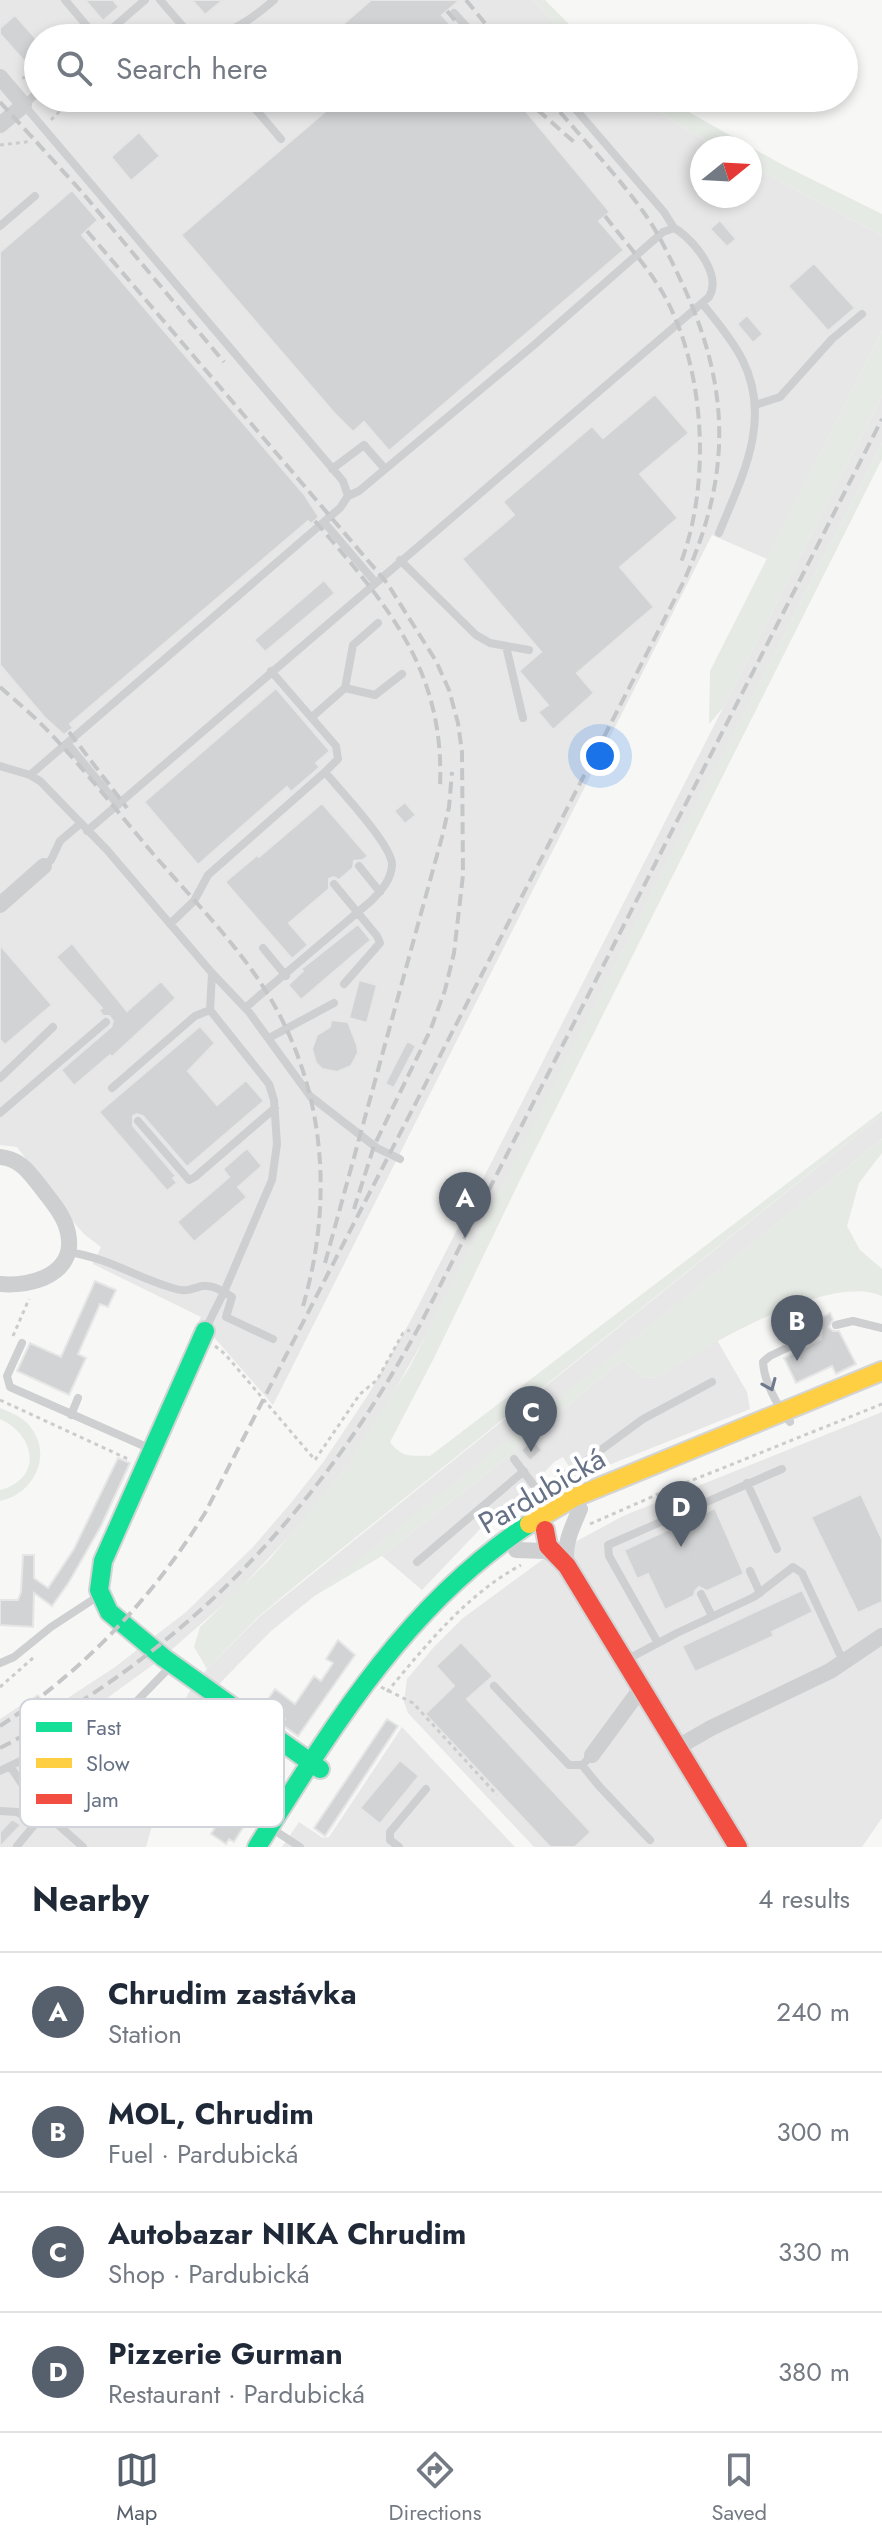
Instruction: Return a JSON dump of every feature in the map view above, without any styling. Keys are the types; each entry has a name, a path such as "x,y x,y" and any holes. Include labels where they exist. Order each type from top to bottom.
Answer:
{"main road":[{"path":"204,1333 103,1561 99,1579 100,1594 109,1612 173,1664 224,1699"},
{"name":"Pardubická","path":"316,1766 440,1613 516,1550 541,1524 585,1517 785,1416 882,1371"},
{"name":"Pardubická","path":"284,1818 368,1677 432,1604 471,1566 619,1477 882,1384"},
{"path":"541,1524 544,1538 642,1687 738,1847"},
{"path":"284,1743 316,1766"},
{"name":"Pardubická","path":"257,1847 273,1836"}],"street":[{"path":"0,77 24,105 0,125"},
{"path":"0,905 44,866"},
{"path":"0,1157 22,1164 55,1206 67,1228 68,1252 55,1271 37,1282 0,1284"},
{"path":"516,1550 558,1556 585,1517"},
{"path":"678,1747 844,1663 882,1636"},
{"path":"587,1760 642,1687"}],"lane":[{"path":"65,0 86,24"},
{"path":"116,24 145,0"},
{"path":"160,0 181,24"},
{"path":"243,24 274,0"},
{"path":"454,13 464,24"},
{"path":"30,112 343,481 348,496"},
{"path":"258,112 281,139"},
{"path":"44,866 60,841 118,805 712,292 711,272 686,236 674,228 664,212 578,112"},
{"path":"0,226 35,196"},
{"path":"30,775 324,522 344,504 348,496 359,491 534,345 663,232 674,228"},
{"path":"702,303 741,358 755,405 752,449 719,533"},
{"path":"755,405 780,397 832,339 862,314"},
{"path":"332,469 364,445 385,469"},
{"path":"324,522 375,582"},
{"path":"400,560 476,635 490,643 529,650"},
{"path":"312,717 345,688 353,645 378,623"},
{"path":"506,646 523,718"},
{"path":"170,924 194,901 208,875 336,762 338,750 271,671"},
{"path":"345,688 375,695 402,674"},
{"path":"67,743 118,805"},
{"path":"0,766 30,775 45,785 107,850 245,1008 310,1096 377,1148 400,1159"},
{"path":"245,1008 358,913 380,892 391,872 389,850 325,772"},
{"path":"359,866 380,892"},
{"path":"334,884 380,943 344,984"},
{"path":"263,948 286,976"},
{"path":"204,1333 275,1169 275,1108 269,1084 210,1010 212,973"},
{"path":"269,1038 334,1003"},
{"path":"112,1088 195,1016 210,1010"},
{"path":"0,1113 106,1022"},
{"path":"0,1078 53,1027"},
{"path":"138,1121 189,1180 275,1108"},
{"path":"68,1252 97,1256 180,1291 211,1284 232,1297 226,1317 273,1339"},
{"path":"836,1325 853,1321 882,1328"},
{"path":"785,1416 764,1372 763,1362 816,1334"},
{"path":"22,1343 7,1376 7,1384 14,1390 152,1450"},
{"path":"538,1491 579,1466 643,1419 712,1382"},
{"path":"71,1415 78,1398"},
{"path":"514,1459 538,1491 541,1524"},
{"path":"658,1643 609,1556 608,1545 782,1469"},
{"path":"417,1562 524,1471"},
{"path":"747,1483 777,1549"},
{"path":"625,1660 760,1593 793,1567 800,1570 844,1663"},
{"path":"750,1571 760,1593"},
{"path":"0,1663 14,1657 100,1594"},
{"path":"701,1594 712,1616"},
{"path":"139,1699 173,1664"},
{"path":"494,1686 565,1762 573,1766 587,1760 599,1786 650,1840"},
{"path":"0,1771 20,1761"},
{"path":"10,1766 20,1780"},
{"path":"399,1847 390,1840 390,1832 426,1789"},
{"path":"0,1811 9,1810 20,1815"},
{"path":"17,1846 33,1827"},
{"path":"59,1827 83,1847"},
{"path":"273,1836 300,1847"}],"path":[{"path":"12,1337 37,1282"},
{"path":"204,1333 315,1460 360,1394 377,1380 403,1333 410,1330"},
{"path":"0,1400 134,1461 134,1470 141,1476"},
{"path":"585,1517 663,1492 882,1404"},
{"path":"497,1795 413,1703 387,1692 424,1646 457,1612 507,1573 558,1556"}],"shaded area":[{"path":"0,0 533,0 556,24 24,24 24,112 660,112 697,136 690,136 690,208 762,208 762,171 882,236 882,331 767,559 712,535 273,1405 212,1335 196,1326 201,1317 93,1264 101,1247 65,1213 17,1147 0,1145"},
{"path":"533,0 545,0 569,24 556,24"},
{"path":"660,112 689,112 731,136 697,136"},
{"path":"762,153 882,214 882,236 762,171"},
{"path":"882,331 882,396 723,708 709,724 710,671"},
{"path":"882,396 882,443 430,1328 386,1406 341,1474 306,1518 235,1594 161,1659 106,1699 66,1699 115,1667 186,1612 253,1547 324,1461 368,1395 412,1318"},
{"path":"882,443 882,459 390,1442 403,1454 430,1456 882,1111 882,1115 299,1583 258,1617 207,1669 194,1647 200,1627 268,1561 341,1474 409,1368"},
{"path":"882,1115 882,1139 271,1631 222,1681 210,1699 185,1699 207,1669 259,1617"},
{"path":"882,1139 882,1153 859,1183 847,1226 860,1250 882,1269 882,1296 859,1291 831,1294 799,1303 702,1349 654,1378 642,1376 622,1360 382,1556 311,1598"},
{"path":"717,1340 747,1392 750,1409 576,1478 563,1457 554,1462 528,1490 529,1496 521,1507 483,1526 422,1590 382,1556 622,1360 642,1376 654,1378"},
{"path":"0,1408 27,1423 40,1446 40,1459 31,1481 23,1490 0,1501 0,1490 23,1477 30,1456 21,1435 0,1419"},
{"path":"882,1412 882,1818 862,1847 534,1847 408,1713 404,1702 407,1679 434,1647 463,1618 542,1560 623,1516"},
{"path":"20,1706 20,1827 152,1827 146,1847 0,1847 0,1719"},
{"path":"402,1727 515,1847 282,1847 299,1822 323,1838 329,1837"}],"building":[{"path":"85,0 113,0 119,7 103,21"},
{"path":"192,0 223,0 205,15"},
{"path":"371,0 460,0 442,15 450,24 343,24"},
{"path":"15,15 24,25 24,61 0,34 0,28"},
{"path":"325,112 527,112 610,212 599,221 624,250 389,451 364,422 353,432 334,413 181,235"},
{"path":"139,132 160,156 131,181 111,157"},
{"path":"72,190 98,220 82,235 304,494 319,517 311,524 308,521 70,724 73,728 64,735 44,717 0,665 0,252"},
{"path":"720,220 736,239 727,247 710,229"},
{"path":"814,263 855,308 828,331 788,286"},
{"path":"747,315 763,334 753,343 737,324"},
{"path":"655,394 689,433 640,474 678,518 620,567 654,607 577,673 594,693 553,730 538,712 548,705 519,671 541,652 462,559 514,515 503,502 592,426 603,438"},
{"path":"324,580 335,593 265,652 254,640"},
{"path":"276,688 330,751 316,763 320,767 291,792 287,787 198,865 144,802"},
{"path":"405,802 416,815 405,824 394,811"},
{"path":"322,803 368,856 354,861 353,868 339,880 334,877 329,879 329,889 289,923 308,945 292,959 225,882"},
{"path":"358,924 371,940 301,1000 288,985 303,971 301,969"},
{"path":"72,943 127,1011 161,981 176,998 112,1057 110,1055 74,1086 61,1070 111,1027 113,1021 109,1016 103,1016 99,1010 102,1008 56,957"},
{"path":"0,945 52,1005 5,1045 0,1040"},
{"path":"359,980 377,985 367,1023 349,1018"},
{"path":"331,1020 348,1022 358,1053 351,1066 337,1072 322,1069 316,1063 312,1049 317,1035 330,1027"},
{"path":"200,1026 215,1043 188,1071 217,1105 246,1080 264,1101 187,1167 143,1116 133,1116 133,1126 176,1176 173,1178 177,1183 167,1191 99,1112"},
{"path":"407,1041 416,1046 394,1088 385,1084"},
{"path":"247,1148 262,1166 238,1187 247,1197 194,1242 177,1222 229,1177 223,1169"},
{"path":"95,1281 116,1290 108,1307 100,1304 78,1354 86,1358 69,1395 17,1371 30,1343 61,1357"},
{"path":"830,1313 833,1319 829,1327 839,1331 856,1364 836,1374 832,1366 796,1383 784,1358 821,1339 822,1330 813,1328 810,1323"},
{"path":"533,1439 542,1450 530,1461 521,1450"},
{"path":"118,1458 130,1463 101,1526 69,1582 52,1606 34,1593 33,1627 0,1625 0,1600 18,1600 21,1592 23,1555 34,1555 34,1578 48,1588 74,1549"},
{"path":"861,1494 882,1539 882,1602 858,1613 811,1517"},
{"path":"715,1508 744,1574 707,1591 699,1587 694,1596 665,1610 648,1574 637,1579 624,1550"},
{"path":"802,1590 813,1612 772,1632 774,1636 695,1672 682,1646"},
{"path":"338,1640 355,1655 298,1736 284,1726 284,1699 268,1699 275,1689 295,1704 314,1676 321,1681 333,1663 326,1659"},
{"path":"461,1642 493,1676 467,1699 591,1832 575,1847 550,1847 425,1714 454,1686 436,1666"},
{"path":"387,1719 398,1726 325,1836 314,1828"},
{"path":"400,1760 419,1776 380,1824 360,1808"},
{"path":"12,1819 20,1824 0,1847 0,1832"},
{"path":"215,1827 243,1827 234,1842 229,1839 226,1844 211,1834"}],"railway":[{"path":"466,0 486,24"},
{"path":"447,11 458,24"},
{"path":"0,102 81,191 224,362"},
{"path":"540,112 574,142"},
{"path":"37,1699 114,1631 162,1575 205,1513 682,585 698,546 717,472 719,435 717,399 699,324 674,266 648,219 620,181 560,112"},
{"path":"605,216 664,295 689,358 696,393 700,464 690,534 680,565"},
{"path":"87,231 387,583 436,661 449,690 462,752 463,875 454,953 430,1031 374,1146 354,1209"},
{"path":"84,1699 131,1667 189,1620 244,1569 293,1514 382,1391 421,1323 882,419"},
{"path":"315,521 388,611 422,673 433,707 439,745 440,787"},
{"path":"0,687 63,747 220,929 256,976 279,1014 297,1053 309,1094 321,1178 319,1221 303,1306"},
{"path":"69,732 127,808"},
{"path":"325,1263 442,837 452,772"},
{"path":"0,1726 20,1712"},
{"path":"0,1748 20,1737"}],"traffic: fast":[{"path":"205,1331 103,1561 99,1590 109,1612 164,1658 222,1699"},
{"path":"284,1804 344,1713 409,1629 485,1556 529,1524"},
{"path":"284,1743 320,1769"},
{"path":"257,1847 270,1827"}],"traffic: slow":[{"path":"529,1524 573,1498 882,1371"}],"traffic: jam":[{"path":"545,1530 548,1546 567,1566 738,1847"}],"place":[{"name":"Chrudim zastávka","path":"465,1238"},
{"name":"MOL, Chrudim","path":"797,1361"},
{"name":"Autobazar NIKA Chrudim","path":"531,1452"},
{"name":"Pizzerie Gurman","path":"681,1547"}]}
